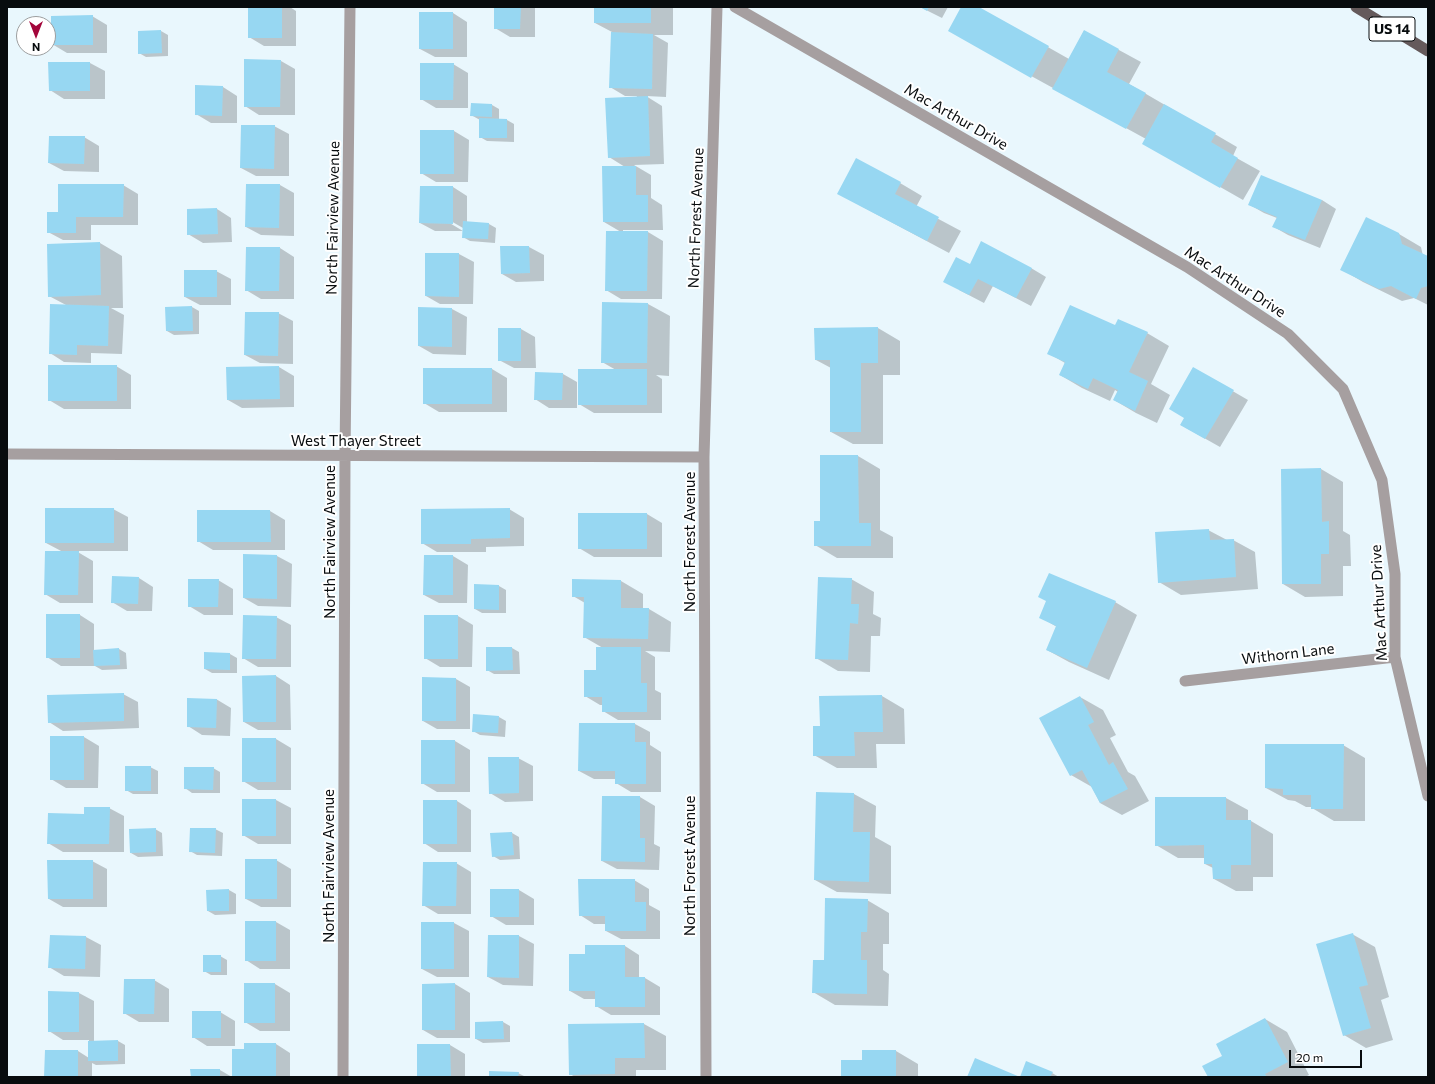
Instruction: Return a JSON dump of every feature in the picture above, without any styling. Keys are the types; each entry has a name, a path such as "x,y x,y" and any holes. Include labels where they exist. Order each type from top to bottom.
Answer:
{"main road":[{"name":"US 14","path":"1356,7 1428,51"}],"street":[{"name":"North Fairview Avenue","path":"343,1077 345,456 350,7"},
{"name":"North Forest Avenue","path":"706,1077 704,457 717,7"},
{"name":"Mac Arthur Drive","path":"735,7 1187,267 1288,334 1343,389 1382,480 1395,574 1395,656 1428,796"},
{"name":"West Thayer Street","path":"7,454 704,457"},
{"name":"Withorn Lane","path":"1185,681 1395,656"}],"building":[{"path":"248,7 282,7 282,38 248,38"},
{"path":"494,7 521,7 520,29 494,29"},
{"path":"594,7 651,7 651,23 594,23"},
{"path":"920,7 929,7 927,11"},
{"path":"961,7 979,7 1049,46 1031,78 948,31"},
{"path":"419,12 453,12 453,49 419,49"},
{"path":"93,15 93,45 56,45 56,16 51,16"},
{"path":"161,30 162,53 138,54 138,31"},
{"path":"1084,30 1119,49 1107,72 1146,93 1126,129 1052,89"},
{"path":"611,32 653,34 652,89 609,88"},
{"path":"244,59 281,60 280,107 244,107"},
{"path":"48,62 90,62 90,91 49,91"},
{"path":"420,63 454,63 453,100 420,100"},
{"path":"195,85 223,86 222,116 195,115"},
{"path":"648,96 650,156 608,158 605,98"},
{"path":"471,103 492,104 492,117 470,116"},
{"path":"1164,104 1216,133 1211,142 1238,158 1220,188 1142,144"},
{"path":"479,118 507,119 507,138 479,138"},
{"path":"241,125 275,125 274,169 240,168"},
{"path":"420,130 454,130 454,174 420,174"},
{"path":"49,136 85,136 84,164 48,163"},
{"path":"856,158 901,182 895,194 939,217 927,241 837,194"},
{"path":"602,166 636,166 636,195 648,195 648,222 603,222"},
{"path":"1261,175 1322,200 1305,240 1272,227 1277,217 1248,205"},
{"path":"58,184 124,184 123,217 76,217 76,233 47,233 47,212 58,212"},
{"path":"246,184 280,184 279,228 245,227"},
{"path":"420,186 453,186 453,224 419,223"},
{"path":"217,208 218,234 187,235 187,209"},
{"path":"1366,217 1399,233 1402,244 1428,256 1428,286 1421,288 1416,299 1391,286 1379,289 1340,270"},
{"path":"463,221 489,223 488,239 462,238"},
{"path":"606,231 648,231 647,291 605,291"},
{"path":"981,241 1032,268 1016,298 978,279 969,295 943,282 956,257 970,264"},
{"path":"100,242 101,295 48,297 47,244"},
{"path":"500,246 529,246 530,273 501,274"},
{"path":"246,247 280,247 279,291 245,291"},
{"path":"425,253 459,253 459,297 425,296"},
{"path":"184,270 217,270 217,297 184,297"},
{"path":"602,302 648,303 647,363 601,363"},
{"path":"50,304 109,306 108,346 77,345 77,355 49,354"},
{"path":"1070,305 1115,325 1118,319 1148,332 1129,372 1148,381 1135,411 1113,400 1118,390 1093,378 1088,389 1059,375 1065,362 1047,354"},
{"path":"192,306 193,331 166,331 165,307"},
{"path":"418,307 452,308 452,347 418,346"},
{"path":"245,312 279,312 278,356 244,355"},
{"path":"878,327 878,363 861,363 861,432 830,432 830,360 815,360 814,328"},
{"path":"498,328 521,328 521,361 498,361"},
{"path":"48,365 117,365 117,401 48,401"},
{"path":"279,366 280,399 227,400 226,367"},
{"path":"1193,367 1234,390 1205,439 1180,425 1184,418 1169,409"},
{"path":"423,368 492,368 492,404 423,404"},
{"path":"578,369 647,369 647,405 578,405"},
{"path":"535,372 563,373 562,400 534,400"},
{"path":"820,455 858,455 859,523 871,523 871,546 814,546 814,521 820,521"},
{"path":"1321,468 1322,522 1329,521 1329,554 1321,554 1321,584 1282,584 1281,469"},
{"path":"45,508 114,508 114,543 45,543"},
{"path":"510,508 510,538 471,539 471,544 421,544 421,509"},
{"path":"197,510 270,510 271,542 197,542"},
{"path":"578,513 647,513 647,549 578,549"},
{"path":"1209,529 1210,540 1234,539 1236,577 1158,583 1155,532"},
{"path":"45,551 79,551 78,595 44,595"},
{"path":"243,554 277,555 277,599 243,598"},
{"path":"424,555 453,555 453,595 423,595"},
{"path":"1049,573 1116,601 1087,668 1046,650 1056,626 1039,618 1046,601 1038,597"},
{"path":"112,576 139,577 138,604 111,603"},
{"path":"818,577 852,578 851,604 859,604 858,624 850,623 848,660 815,659"},
{"path":"188,579 219,579 218,607 188,607"},
{"path":"572,579 621,580 621,608 649,608 648,639 583,638 584,597 572,597"},
{"path":"474,584 499,585 499,610 474,609"},
{"path":"46,614 80,614 80,658 46,658"},
{"path":"243,615 277,616 276,659 242,659"},
{"path":"424,615 458,615 458,659 424,659"},
{"path":"486,647 512,647 513,670 486,671"},
{"path":"596,647 641,647 641,683 647,683 647,712 602,712 602,697 584,697 584,670 596,670"},
{"path":"119,648 120,665 94,666 93,650"},
{"path":"204,652 230,653 230,670 204,669"},
{"path":"276,675 276,722 243,722 242,676"},
{"path":"422,677 456,678 456,721 422,721"},
{"path":"124,693 124,721 48,723 47,695"},
{"path":"882,695 883,732 854,732 855,756 813,756 813,726 820,726 819,696"},
{"path":"1080,696 1094,722 1088,725 1109,765 1113,762 1128,789 1100,803 1082,770 1070,776 1039,718"},
{"path":"187,698 217,699 216,728 187,727"},
{"path":"473,714 499,716 498,733 472,732"},
{"path":"579,723 635,723 635,742 646,742 646,784 615,784 615,771 578,771"},
{"path":"50,736 84,736 84,780 50,780"},
{"path":"242,738 276,738 276,782 242,782"},
{"path":"421,740 455,740 455,784 421,784"},
{"path":"1265,744 1344,744 1343,809 1311,809 1311,795 1283,795 1283,789 1265,788"},
{"path":"488,757 519,757 519,793 489,794"},
{"path":"125,766 151,766 151,791 125,791"},
{"path":"184,767 214,767 213,790 184,789"},
{"path":"816,792 854,793 853,832 870,832 869,882 814,880"},
{"path":"602,796 640,796 640,838 645,838 645,862 601,861"},
{"path":"1155,797 1226,797 1226,820 1251,820 1251,865 1231,865 1231,879 1213,879 1212,864 1204,864 1204,845 1155,846"},
{"path":"242,799 276,799 276,836 242,836"},
{"path":"423,800 457,800 457,844 423,844"},
{"path":"84,807 110,807 109,844 47,844 48,813 84,814"},
{"path":"156,828 156,852 130,853 129,829"},
{"path":"190,828 216,828 215,853 189,852"},
{"path":"512,832 514,855 492,857 490,833"},
{"path":"245,859 277,859 277,899 245,899"},
{"path":"47,860 93,860 93,899 48,899"},
{"path":"423,862 457,862 456,906 422,906"},
{"path":"578,879 635,879 635,902 646,902 646,931 605,931 605,916 579,916"},
{"path":"229,889 229,911 207,911 206,890"},
{"path":"490,889 519,889 519,917 490,917"},
{"path":"825,898 868,899 867,932 861,932 861,960 867,960 867,994 812,993 813,960 824,960"},
{"path":"245,921 276,921 276,961 245,961"},
{"path":"421,922 454,922 454,969 421,969"},
{"path":"1353,933 1368,985 1359,987 1371,1028 1343,1036 1316,944"},
{"path":"50,935 86,936 85,969 48,968"},
{"path":"488,935 519,935 519,978 487,977"},
{"path":"585,945 625,945 625,977 645,977 645,1007 595,1007 595,991 569,991 569,954 585,954"},
{"path":"203,955 221,955 221,972 203,972"},
{"path":"124,979 155,979 154,1014 123,1014"},
{"path":"244,983 275,983 275,1023 244,1023"},
{"path":"455,983 455,1030 422,1030 422,984"},
{"path":"48,991 79,992 79,1032 48,1032"},
{"path":"192,1011 221,1011 221,1038 192,1038"},
{"path":"1265,1018 1288,1062 1265,1074 1267,1077 1208,1077 1202,1066 1222,1056 1216,1044"},
{"path":"503,1021 504,1039 475,1039 475,1022"},
{"path":"644,1023 645,1058 615,1058 615,1074 569,1075 568,1024"},
{"path":"118,1040 118,1061 88,1061 88,1041"},
{"path":"244,1043 276,1043 276,1077 232,1077 232,1049 244,1049"},
{"path":"417,1044 450,1044 451,1077 417,1077"},
{"path":"45,1050 78,1050 78,1077 44,1077"},
{"path":"862,1050 896,1050 896,1077 841,1077 841,1060 862,1060"},
{"path":"975,1058 1020,1077 967,1077"},
{"path":"1026,1061 1053,1072 1050,1077 1020,1077"},
{"path":"190,1069 220,1069 220,1077 191,1077"},
{"path":"489,1071 519,1072 518,1077 489,1077"}]}
